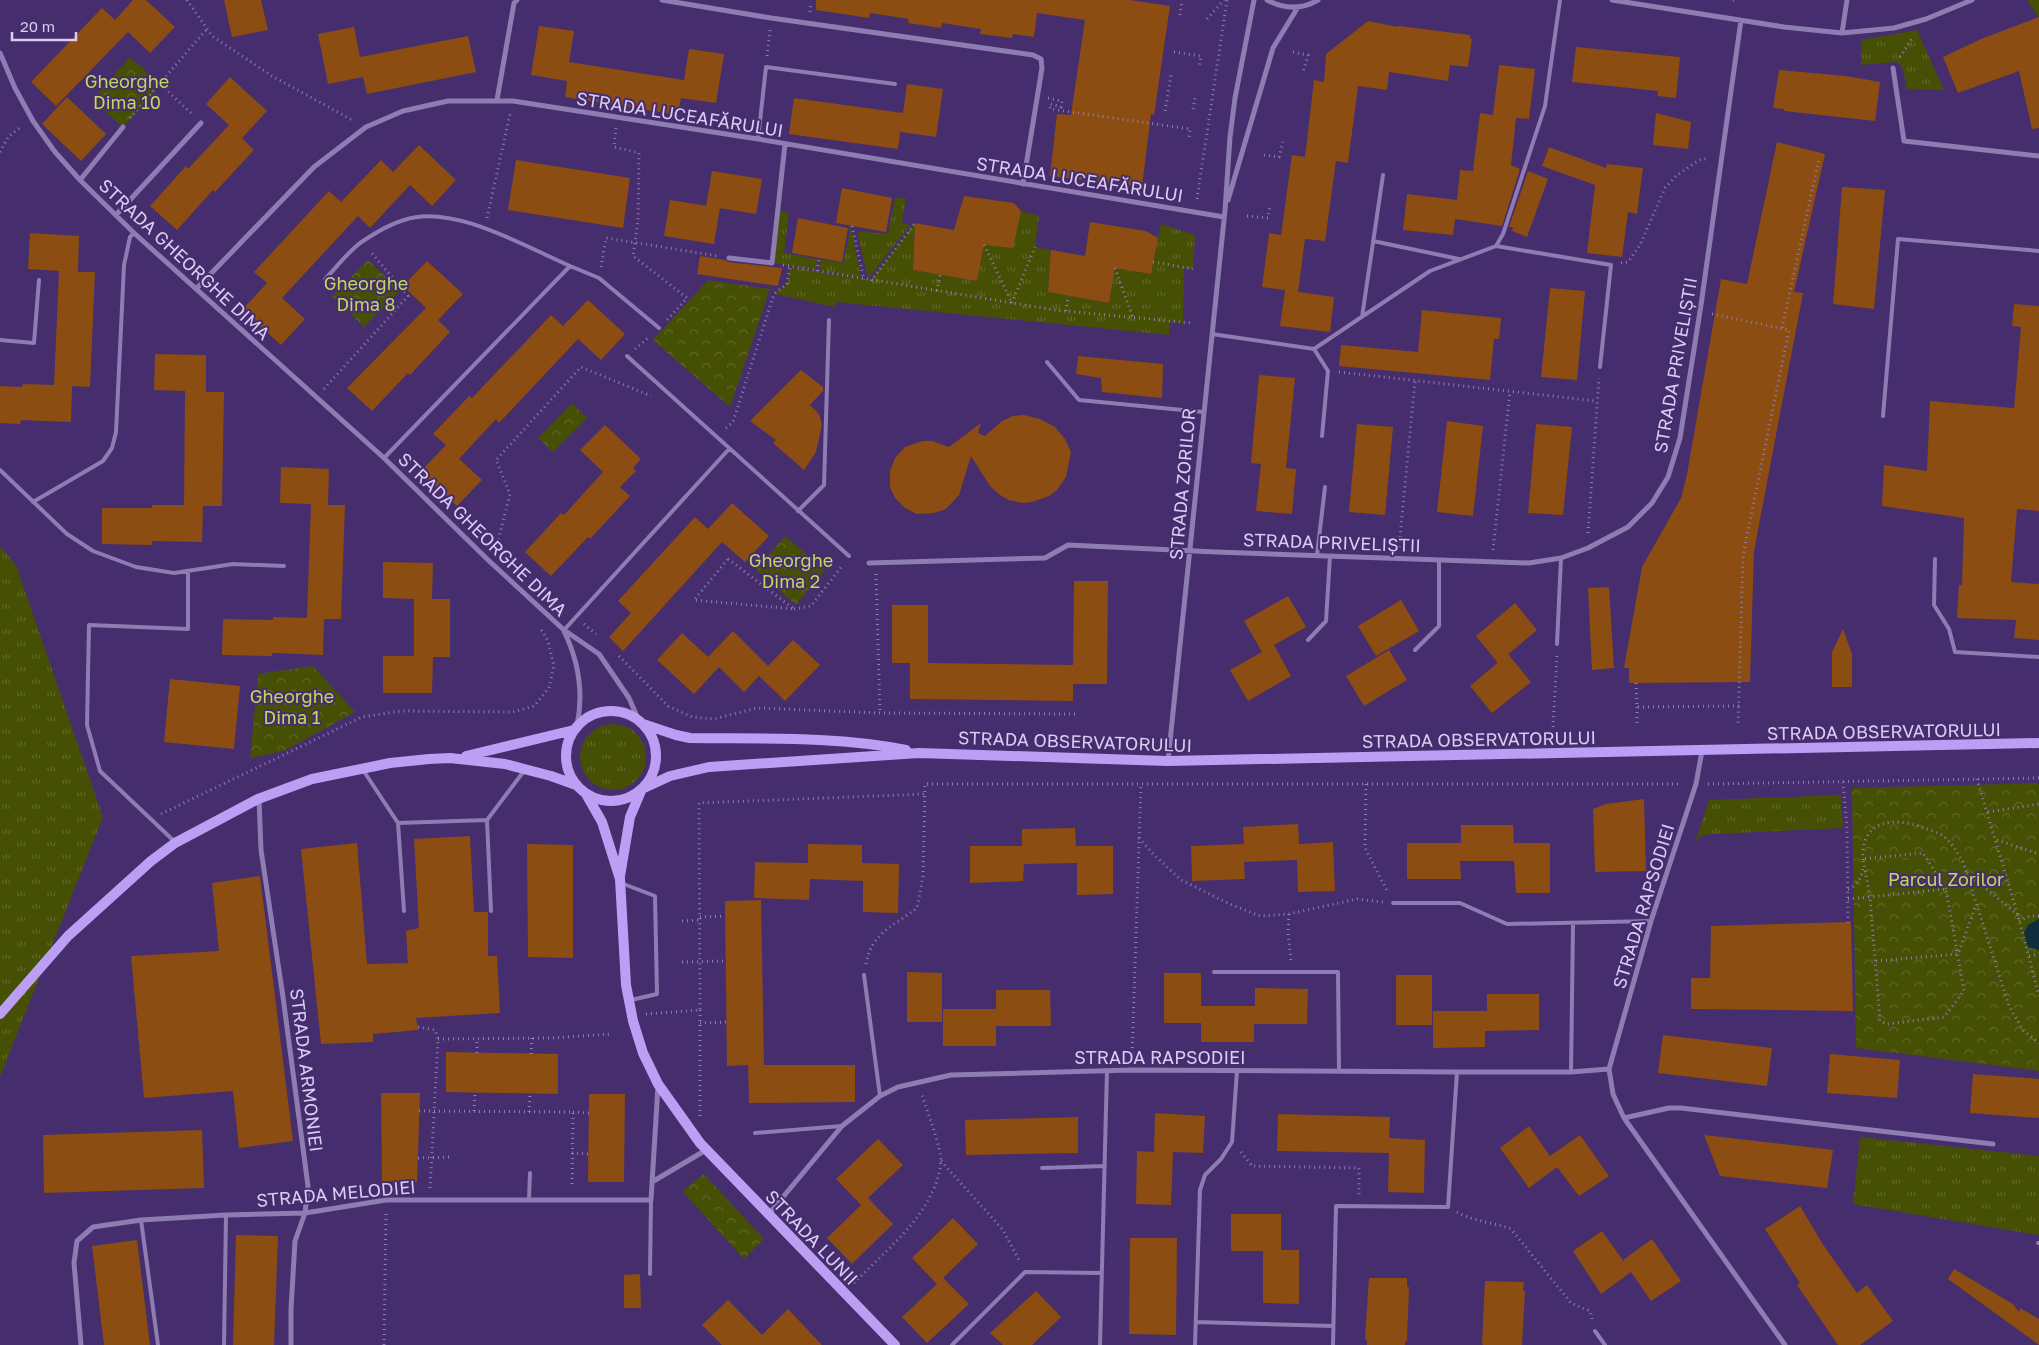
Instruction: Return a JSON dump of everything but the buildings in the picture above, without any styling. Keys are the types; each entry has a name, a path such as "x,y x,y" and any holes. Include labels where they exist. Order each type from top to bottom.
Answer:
{"main road":[{"path":"602,712 625,713 641,722 652,736 656,753 654,772 642,789 632,797 614,801 597,799 586,794 576,785 568,770 566,754 570,737 576,728 588,717 602,712"},
{"name":"STRADA OBSERVATORULUI","path":"641,722 690,738 794,740 880,745 919,753"},
{"path":"0,1014 68,936 151,862 175,843 258,799 312,780 390,763 450,758 482,753 576,728"},
{"name":"STRADA OBSERVATORULUI","path":"642,789 670,776 709,767 919,753 1168,761 2039,743"},
{"path":"450,758 526,769 576,785"},
{"name":"STRADA LUNII","path":"642,789 630,817 620,881 628,1001 643,1052 658,1084 703,1147 894,1345"},
{"name":"STRADA LUNII","path":"586,794 602,822 620,881"}],"street":[{"path":"497,100 514,3 517,0"},
{"path":"662,0 771,18 1033,55 1041,59 1042,68 1023,184"},
{"name":"STRADA ZORILOR","path":"1168,761 1225,210 1230,137 1254,0"},
{"path":"1267,0 1281,6 1298,8 1318,0"},
{"path":"1612,0 1784,27 1842,33 1894,28 1926,20 1972,0"},
{"path":"1842,33 1847,0"},
{"name":"STRADA ZORILOR","path":"1225,210 1273,48 1298,8"},
{"name":"STRADA PRIVELIȘTII","path":"869,564 1045,558 1068,545 1529,563 1561,558 1588,548 1628,527 1652,503 1668,477 1680,438 1701,305 1741,20"},
{"name":"STRADA GHEORGHE DIMA","path":"0,53 14,88 31,117 55,152 80,180 134,233 315,398 384,458 487,559 564,630 599,654 624,690 641,722"},
{"path":"1893,68 1904,141 2039,156"},
{"name":"STRADA LUCEAFĂRULUI","path":"196,289 314,167 366,127 403,111 448,101 513,101 758,139 1224,217"},
{"path":"116,215 201,123"},
{"path":"80,180 123,127"},
{"path":"729,258 772,264 785,144"},
{"name":"STRADA GHEORGHE DIMA","path":"564,630 573,650 580,682 581,697 576,728"},
{"name":"STRADA RAPSODIEI","path":"1702,751 1696,784 1651,921 1609,1069 1613,1094 1624,1118 1785,1345"},
{"name":"STRADA ARMONIEI","path":"258,799 261,850 284,997 308,1186 305,1214 295,1241 291,1309 292,1345"},
{"name":"STRADA RAPSODIEI","path":"768,1216 842,1126 880,1096 898,1087 951,1075 1107,1070 1571,1072 1609,1069"},
{"path":"651,1200 658,1084"},
{"path":"1624,1118 1669,1108 1681,1108 1993,1144"},
{"path":"652,1182 703,1147"},
{"name":"STRADA MELODIEI","path":"81,1345 74,1263 77,1241 93,1227 141,1220 226,1215 305,1214 386,1200 651,1200"}],"lane":[{"path":"1496,246 1503,234 1545,106 1560,0"},
{"path":"758,139 766,67 895,84"},
{"path":"1362,317 1383,175"},
{"path":"325,279 362,242 404,220 418,217 449,218 484,228 599,278 659,328"},
{"path":"33,502 103,461 112,448 116,432 124,266 130,237 134,233"},
{"path":"1883,416 1898,239 2039,251"},
{"path":"1373,241 1462,259"},
{"path":"1212,334 1314,349 1430,271 1496,246 1611,265 1600,367"},
{"name":"STRADA GHEORGHE DIMA","path":"384,458 570,266"},
{"path":"0,340 34,343 39,280"},
{"path":"798,511 824,485 829,320"},
{"path":"1314,349 1328,371 1322,436"},
{"path":"627,356 849,556"},
{"path":"1047,362 1079,400 1203,412"},
{"name":"STRADA GHEORGHE DIMA","path":"564,630 577,618 729,449"},
{"path":"0,470 67,534 93,551 136,567 174,573 233,564 284,566"},
{"path":"1317,555 1325,487"},
{"path":"1308,640 1326,622 1330,556"},
{"path":"1558,644 1561,558"},
{"path":"1935,559 1934,604 1950,629 1955,652 2039,657"},
{"path":"1415,650 1439,626 1438,560"},
{"path":"175,843 100,771 87,725 89,625 188,629 188,571"},
{"path":"362,769 398,823 404,911"},
{"path":"491,911 487,820 526,769"},
{"path":"398,823 487,820"},
{"path":"620,881 654,896 657,994 628,1001"},
{"path":"1393,903 1460,903 1507,924 1651,921"},
{"path":"1571,1072 1573,924"},
{"path":"1214,972 1338,972 1339,1071"},
{"path":"864,975 880,1096"},
{"path":"1100,1345 1107,1070"},
{"path":"1195,1345 1200,1190 1205,1175 1221,1159 1232,1142 1237,1071"},
{"path":"1333,1345 1336,1206 1448,1207 1457,1072"},
{"path":"755,1133 842,1126"},
{"path":"1042,1168 1105,1166"},
{"path":"529,1200 530,1173"},
{"path":"650,1274 651,1200"},
{"path":"224,1345 226,1215"},
{"path":"141,1220 158,1345"},
{"path":"952,1345 1025,1272 1102,1273"},
{"path":"1196,1322 1333,1326"},
{"path":"1595,1331 1605,1345"}],"path":[{"path":"187,0 206,30 212,36 272,76 366,127"},
{"path":"1180,15 1182,0"},
{"path":"1207,19 1226,0"},
{"path":"1195,212 1226,0"},
{"path":"766,67 771,18"},
{"path":"1893,68 1926,20"},
{"path":"123,127 206,30"},
{"path":"1174,52 1201,56 1199,68"},
{"path":"1292,52 1308,55 1303,72"},
{"path":"1165,111 1171,75"},
{"path":"161,85 201,123"},
{"path":"1193,109 1195,98"},
{"path":"1051,99 1062,101 1061,106 1050,104 1050,109 1190,129 1189,139"},
{"path":"484,228 513,101"},
{"path":"0,152 8,137 31,117"},
{"path":"617,118 614,148 639,153 636,243 633,256 687,298 659,328 627,356"},
{"path":"1264,155 1279,157 1283,142"},
{"path":"1611,265 1628,262 1640,246 1665,188 1676,176 1700,160 1722,154"},
{"path":"1782,328 1819,159"},
{"path":"1247,216 1268,218 1270,205"},
{"path":"871,281 915,223"},
{"path":"852,226 864,280"},
{"path":"599,278 606,238 729,258"},
{"path":"315,398 408,296 362,242"},
{"path":"984,244 1012,304"},
{"path":"1012,304 1035,247"},
{"path":"817,272 819,258"},
{"path":"1153,262 1193,269"},
{"path":"772,264 1012,304 1191,323"},
{"path":"717,438 733,422 774,294 788,284 790,267"},
{"path":"1115,268 1133,318"},
{"path":"937,291 940,275"},
{"path":"1066,311 1068,297"},
{"path":"1707,313 1789,330 1743,555 1738,725"},
{"path":"487,559 496,550 510,494 496,460 581,367 656,398"},
{"path":"1588,548 1596,401 1600,367"},
{"path":"1328,371 1596,401"},
{"path":"1397,558 1415,381"},
{"path":"1492,562 1510,392"},
{"path":"794,610 728,559 694,600 794,610 810,606 849,556"},
{"path":"876,563 880,713"},
{"path":"577,618 597,635"},
{"path":"151,819 362,717 401,711 513,712 534,706 549,688 554,666 548,640 537,623"},
{"path":"1554,727 1558,644"},
{"path":"617,654 668,706 692,717 714,719 757,708 880,713 1078,714"},
{"path":"1636,683 1637,726"},
{"path":"1637,707 1738,706"},
{"path":"864,975 868,951 877,936 917,908 923,876 925,784 1696,784 2039,778"},
{"path":"1977,779 2018,916 2039,996"},
{"path":"1843,782 1847,828 1848,923"},
{"path":"1131,1070 1141,784"},
{"path":"1366,784 1365,848 1393,903"},
{"path":"703,1147 700,1023 699,803 926,794"},
{"path":"1988,812 2039,804"},
{"path":"1848,889 1853,887 1859,880 1863,870 1865,838 1880,823 1910,822 1940,834 1953,845 1966,873 2008,1006 2023,1030 2039,1043"},
{"path":"1139,838 1181,880 1232,905 1260,916 1289,914 1357,899 1393,903"},
{"path":"1996,840 2039,854"},
{"path":"1923,853 1946,889 1964,991 1944,1017 1887,1024 1880,1021 1870,897 1863,859 1923,853"},
{"path":"1966,873 2018,916"},
{"path":"1848,898 1946,889"},
{"path":"1958,954 1976,904"},
{"path":"1289,914 1288,934 1294,972"},
{"path":"682,921 725,916"},
{"path":"2019,921 2030,916 2039,916"},
{"path":"1876,961 1958,954"},
{"path":"2028,956 2039,954"},
{"path":"682,962 726,961"},
{"path":"645,1014 700,1010"},
{"path":"700,1023 727,1022"},
{"path":"418,1027 436,1030 438,1039 429,1199"},
{"path":"438,1039 532,1038 611,1034"},
{"path":"531,1054 532,1038"},
{"path":"477,1039 477,1053"},
{"path":"918,1082 941,1160 1003,1230 1025,1272"},
{"path":"474,1111 475,1092"},
{"path":"529,1112 530,1094"},
{"path":"420,1111 589,1113"},
{"path":"571,1200 573,1112"},
{"path":"1232,1142 1252,1166 1359,1168 1358,1206"},
{"path":"572,1153 588,1154"},
{"path":"418,1158 452,1158"},
{"path":"844,1293 919,1217 933,1190 941,1160"},
{"path":"384,1345 386,1200"},
{"path":"1448,1207 1470,1219 1511,1229 1571,1303 1590,1311 1595,1331"}],"green space":[{"path":"2027,0 2039,0 2039,18"},
{"path":"1917,30 1944,90 1907,89 1903,69 1897,62 1861,65 1861,40"},
{"name":"Gheorghe Dima 10","path":"130,57 161,85 123,127 92,100"},
{"path":"895,198 906,198 902,223 910,225 868,279 857,231 888,234"},
{"path":"779,211 789,213 784,253 817,259 816,270 774,263"},
{"path":"1021,211 1039,216 1035,247 1051,250 1048,292 1109,303 1115,268 1151,274 1161,224 1195,235 1193,269 1184,268 1183,323 1170,322 1169,335 836,302 835,307 774,294 787,284 790,267 871,280 915,223 913,270 977,281 984,245"},
{"path":"851,226 861,278 819,270 821,259 843,263"},
{"name":"Gheorghe Dima 8","path":"368,260 400,291 364,327 332,296"},
{"path":"708,280 770,289 730,407 653,340"},
{"path":"572,403 587,418 553,452 538,438"},
{"name":"Gheorghe Dima 2","path":"785,536 825,570 796,605 756,570"},
{"path":"0,546 16,565 103,817 0,1077"},
{"name":"Gheorghe Dima 1","path":"313,666 355,712 284,751 250,758 258,674"},
{"path":"613,724 625,727 636,734 643,745 646,757 643,769 636,780 625,787 613,790 601,787 590,780 583,769 580,757 583,745 590,734 601,727"},
{"name":"Parcul Zorilor","path":"2039,783 2039,1071 1856,1048 1852,788"},
{"path":"1841,795 1843,828 1712,834 1701,836 1695,843 1709,800"},
{"path":"1914,859 1916,886 1875,890 1873,863"},
{"path":"1860,1137 2039,1156 2039,1235 1853,1204"},
{"path":"704,1174 764,1239 744,1259 682,1191"}],"water":[{"path":"2039,919 2039,950 2028,947 2024,933 2028,925"}]}
